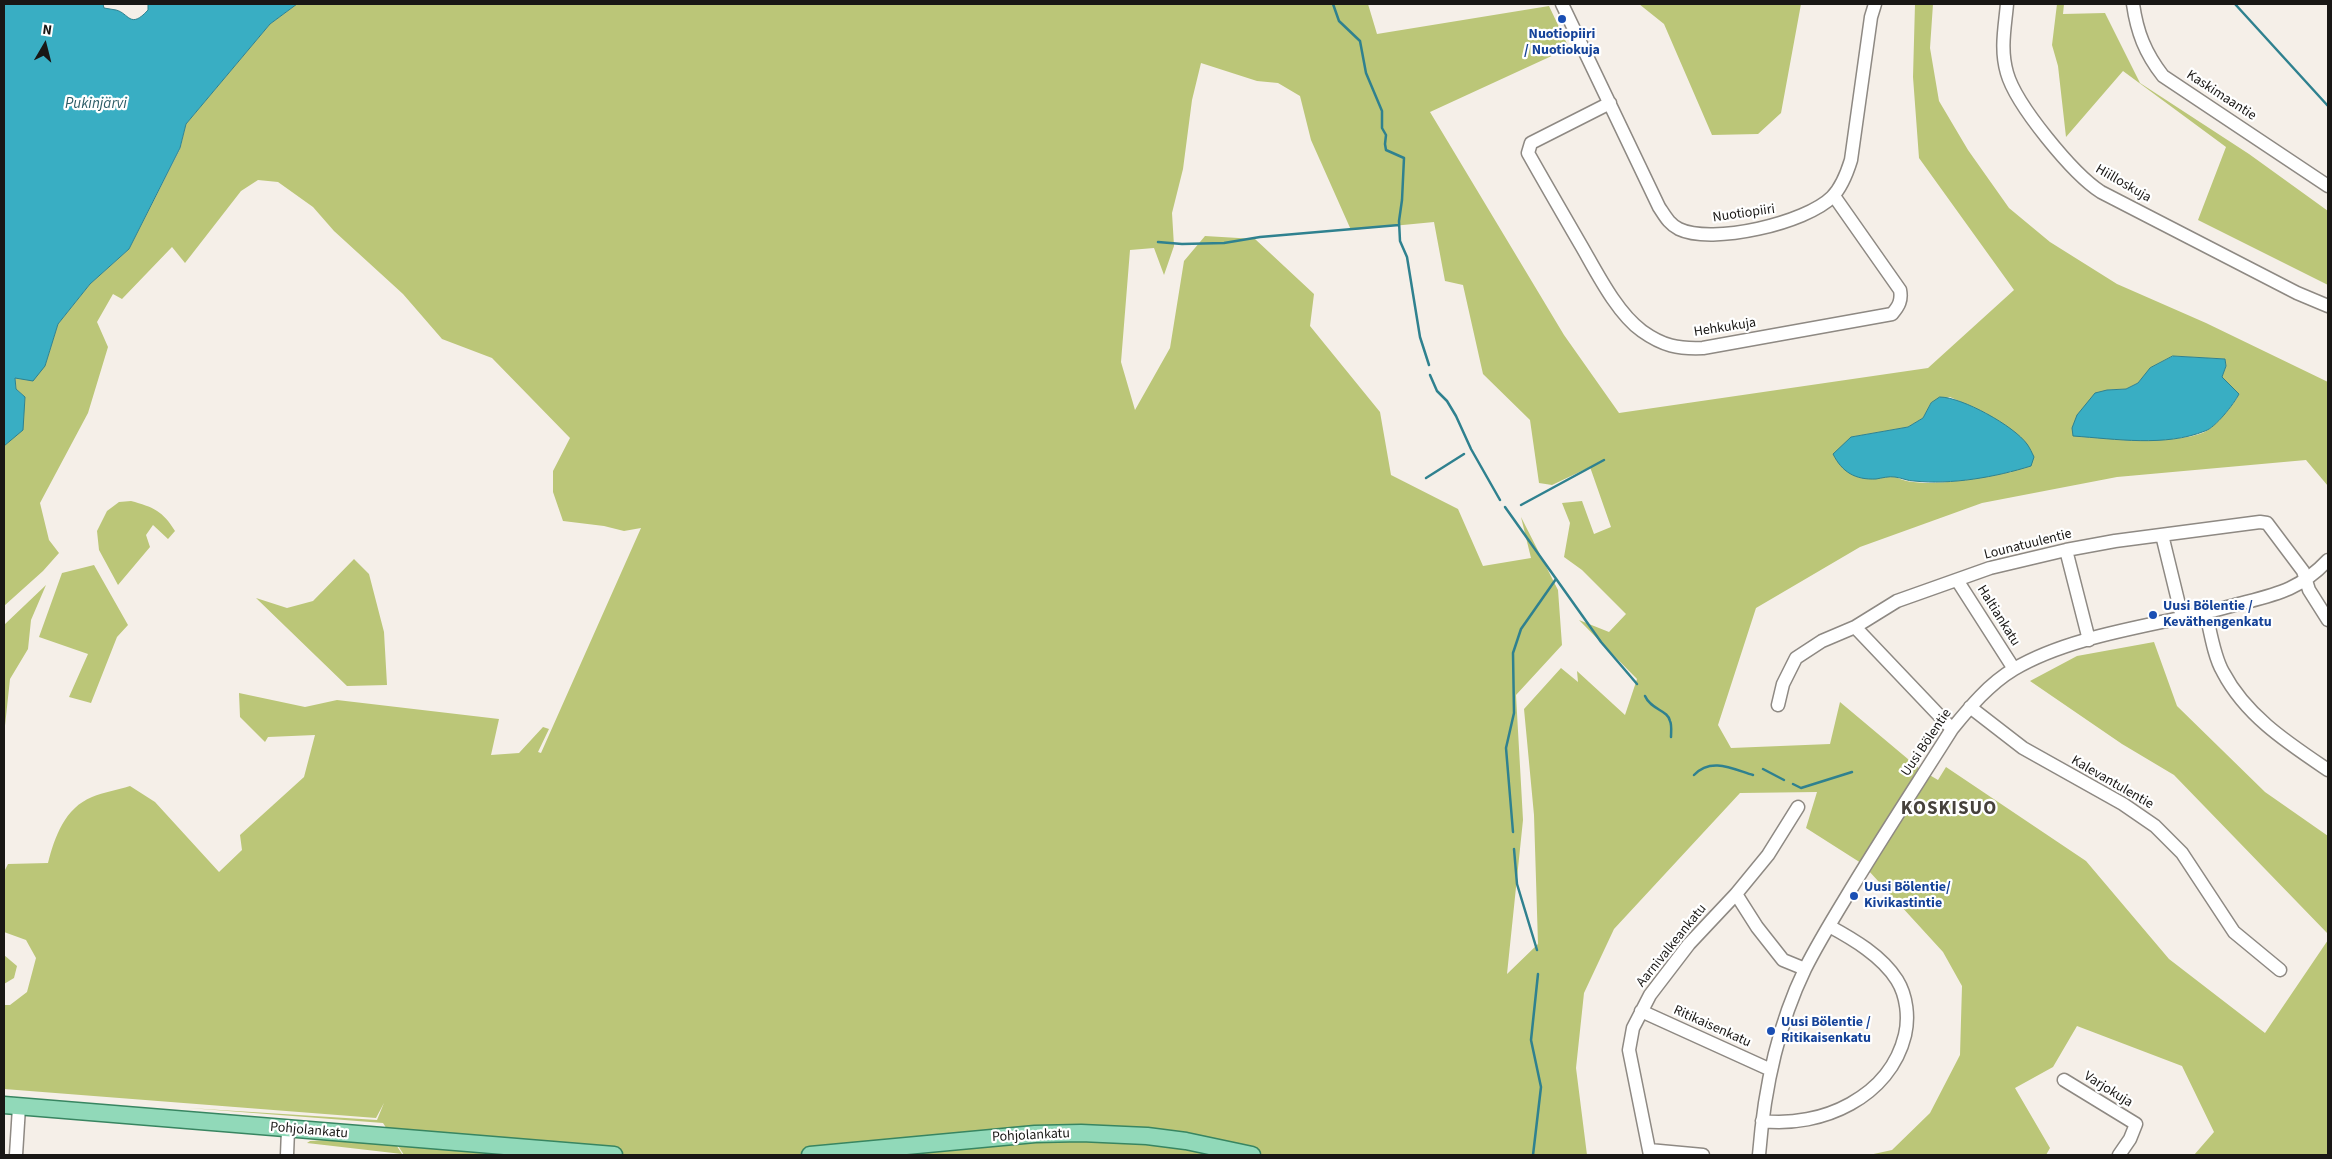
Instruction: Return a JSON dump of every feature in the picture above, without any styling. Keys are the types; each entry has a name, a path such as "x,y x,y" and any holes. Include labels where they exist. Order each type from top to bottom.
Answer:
{"main road":[{"name":"Pohjolankatu","path":"11,1106 614,1155"},
{"name":"Pohjolankatu","path":"810,1155 921,1151 1035,1134 1119,1134 1186,1141 1252,1155"}],"street":[{"name":"Nuotiopiiri","path":"1562,4 1659,207 1668,222 1680,230 1716,235 1780,224 1807,214 1834,196 1847,173 1851,160 1870,17 1875,4"},
{"name":"Hiilloskuja","path":"2008,4 2002,47 2007,73 2012,86 2028,112 2086,183 2297,292 2328,306"},
{"name":"Kaskimaantie","path":"2133,4 2141,42 2150,59 2163,76 2328,186"},
{"name":"Hehkukuja","path":"1610,104 1532,143 1528,153 1600,278 1624,314 1641,330 1660,342 1678,348 1703,348 1892,314 1898,307 1902,297 1900,290 1834,196"},
{"name":"Lounatuulentie","path":"1778,705 1783,684 1796,658 1822,641 1855,627 1897,601 1990,568 2066,550 2115,541 2260,522 2267,523 2303,571 2306,580"},
{"path":"2162,535 2182,617"},
{"path":"2066,550 2089,640"},
{"name":"Uusi Bölentie","path":"1759,1155 1762,1121 1771,1070 1780,1036 1805,969 1829,926 1952,729 1970,707 1991,686 2014,669 2048,653 2089,640 2279,594 2296,587 2328,560"},
{"name":"Haltiankatu","path":"1957,580 2014,669"},
{"path":"2306,580 2309,590 2328,620"},
{"path":"2206,613 2222,671 2249,710 2284,740 2328,770"},
{"path":"1855,627 1952,729"},
{"name":"Kalevantulentie","path":"1970,707 2023,748 2123,804 2155,826 2182,853 2234,932 2280,970"},
{"name":"Aarnivalkeankatu","path":"1650,1153 1629,1050 1633,1028 1650,994 1689,944 1736,894 1768,855 1798,807"},
{"path":"1736,894 1757,927 1783,960 1805,969"},
{"path":"1762,1121 1797,1120 1825,1115 1852,1104 1875,1088 1892,1068 1902,1048 1907,1028 1906,1005 1897,980 1879,959 1829,926"},
{"name":"Ritikaisenkatu","path":"1641,1011 1771,1070"},
{"name":"Varjokuja","path":"2064,1080 2136,1124 2130,1139 2119,1155"},
{"path":"11,1106 16,1155"},
{"path":"287,1155 288,1130"},
{"path":"1650,1153 1703,1155"}],"green space":[{"path":"297,4 1368,4 1377,34 1549,6 1569,48 1430,112 1564,335 1619,413 1928,368 2014,290 1919,158 1913,77 1915,4 1933,4 1930,48 1939,101 1968,150 2009,208 2050,242 2117,284 2206,323 2328,382 2328,486 2306,460 2117,477 1982,503 1860,547 1756,608 1718,725 1731,748 1830,744 1840,702 1921,770 1938,780 1946,767 2086,861 2169,959 2265,1033 2328,940 2328,1155 2194,1155 2214,1132 2182,1066 2077,1026 2053,1067 2015,1088 2050,1148 2046,1155 1869,1155 1892,1150 1930,1113 1960,1055 1962,986 1943,952 1868,870 1861,863 1806,828 1817,792 1740,793 1614,929 1584,993 1576,1068 1587,1155 404,1155 383,1123 189,1108 377,1120 384,1103 376,1118 4,1089 4,1005 10,1005 27,992 36,958 26,940 4,932 4,872 8,864 48,863 62,824 75,808 92,797 130,786 155,802 219,872 242,850 240,835 304,777 315,735 268,737 265,742 240,717 239,693 305,707 337,700 499,719 491,755 519,753 543,727 549,729 538,752 541,753 641,528 624,531 604,526 563,521 553,492 553,471 570,438 492,358 442,339 403,294 334,231 313,207 278,182 258,180 241,191 185,263 172,247 122,299 113,294 97,322 108,347 88,413 40,503 49,540 59,553 43,571 4,606 4,446 22,430 25,397 16,389 15,377 45,366 58,324 90,284 129,249 180,149 186,124 270,24","holes":["1201,63 1257,81 1278,83 1300,96 1311,140 1351,230 1434,222 1445,281 1463,285 1483,374 1530,420 1539,483 1552,485 1590,467 1611,527 1594,534 1582,501 1562,503 1570,523 1564,557 1582,570 1626,614 1609,632 1579,620 1637,679 1625,715 1577,671 1578,682 1561,668 1524,709 1534,815 1538,944 1507,974 1523,820 1516,695 1562,645 1558,590 1521,517 1531,558 1483,566 1458,509 1391,475 1380,412 1310,326 1314,294 1255,239 1205,236 1184,261 1170,348 1135,410 1121,362 1130,250 1154,248 1164,275 1174,246 1172,213 1183,169 1192,100","2173,356 2225,359 2226,366 2222,377 2239,394 2221,418 2202,433 2178,438 2146,439 2107,390 2126,389 2138,383 2151,368","1950,397 1986,413 2012,472 1952,482 1919,483 1905,481 1889,472 1851,437 1908,427 1923,418 1931,403"]},
{"path":"1639,4 1801,4 1781,113 1758,134 1712,135 1664,24"},
{"path":"2057,4 2064,4 2063,14 2105,13 2140,83 2249,154 2328,211 2328,285 2198,220 2226,147 2123,71 2066,137 2058,66 2052,45"},
{"path":"131,501 145,505 162,514 175,531 168,539 153,525 146,535 150,547 118,585 99,550 97,531 107,511 119,502"},
{"path":"354,559 369,574 384,632 387,685 347,686 256,598 287,608 313,601"},
{"path":"94,565 128,625 117,637 91,703 69,697 88,654 39,637 62,573"},
{"path":"46,585 31,620 28,649 10,679 4,735 4,625"},
{"path":"2154,642 2177,706 2265,792 2328,836 2328,934 2174,775 2122,744 2030,681 2077,656"},
{"path":"4,955 17,966 14,978 4,984"},
{"path":"310,1141 395,1143 402,1154 307,1143"}],"water":[{"name":"Pukinjärvi","path":"4,4 103,4 104,8 116,10 133,20 142,16 148,10 148,4 297,4 270,24 186,124 180,148 129,249 90,284 58,324 45,366 33,381 15,378 16,389 25,397 23,430 4,446"},
{"path":"2173,356 2225,359 2226,366 2222,377 2239,394 2219,421 2209,429 2190,436 2174,439 2140,441 2073,436 2072,428 2077,415 2095,393 2126,389 2138,383 2150,368"},
{"path":"1940,397 1950,398 1974,407 2011,429 2030,449 2034,457 2031,466 2003,474 1958,481 1928,482 1893,477 1868,479 1850,474 1841,466 1833,454 1851,437 1908,427 1923,418 1931,403"}],"waterway":[{"path":"1333,4 1339,21 1360,41 1366,73 1382,111 1382,128 1386,135 1386,150 1404,158 1399,221 1400,241 1407,257 1420,337 1429,365"},
{"path":"2235,4 2328,106"},
{"path":"1158,242 1182,244 1224,243 1260,237 1399,225"},
{"path":"1430,375 1437,391 1447,401 1456,416 1471,449 1500,500"},
{"path":"1426,478 1464,454"},
{"path":"1521,505 1604,460"},
{"path":"1505,507 1601,642 1637,684"},
{"path":"1513,832 1506,748 1514,713 1513,653 1521,629 1556,579"},
{"path":"1645,696 1651,704 1669,717 1671,737"},
{"path":"1694,775 1701,770 1715,766 1722,766 1753,775"},
{"path":"1763,769 1784,780"},
{"path":"1793,784 1801,788 1852,772"},
{"path":"1514,849 1517,884 1537,950"},
{"path":"1533,1155 1541,1087 1531,1040 1538,974"}],"place":[{"name":"Nuotiopiiri / Nuotiokuja","path":"1562,19"},
{"name":"Uusi Bölentie / Keväthengenkatu","path":"2153,615"},
{"name":"Uusi Bölentie/ Kivikastintie","path":"1854,896"},
{"name":"Uusi Bölentie / Ritikaisenkatu","path":"1771,1031"}],"district":[{"name":"KOSKISUO","path":"1949,810"}]}
